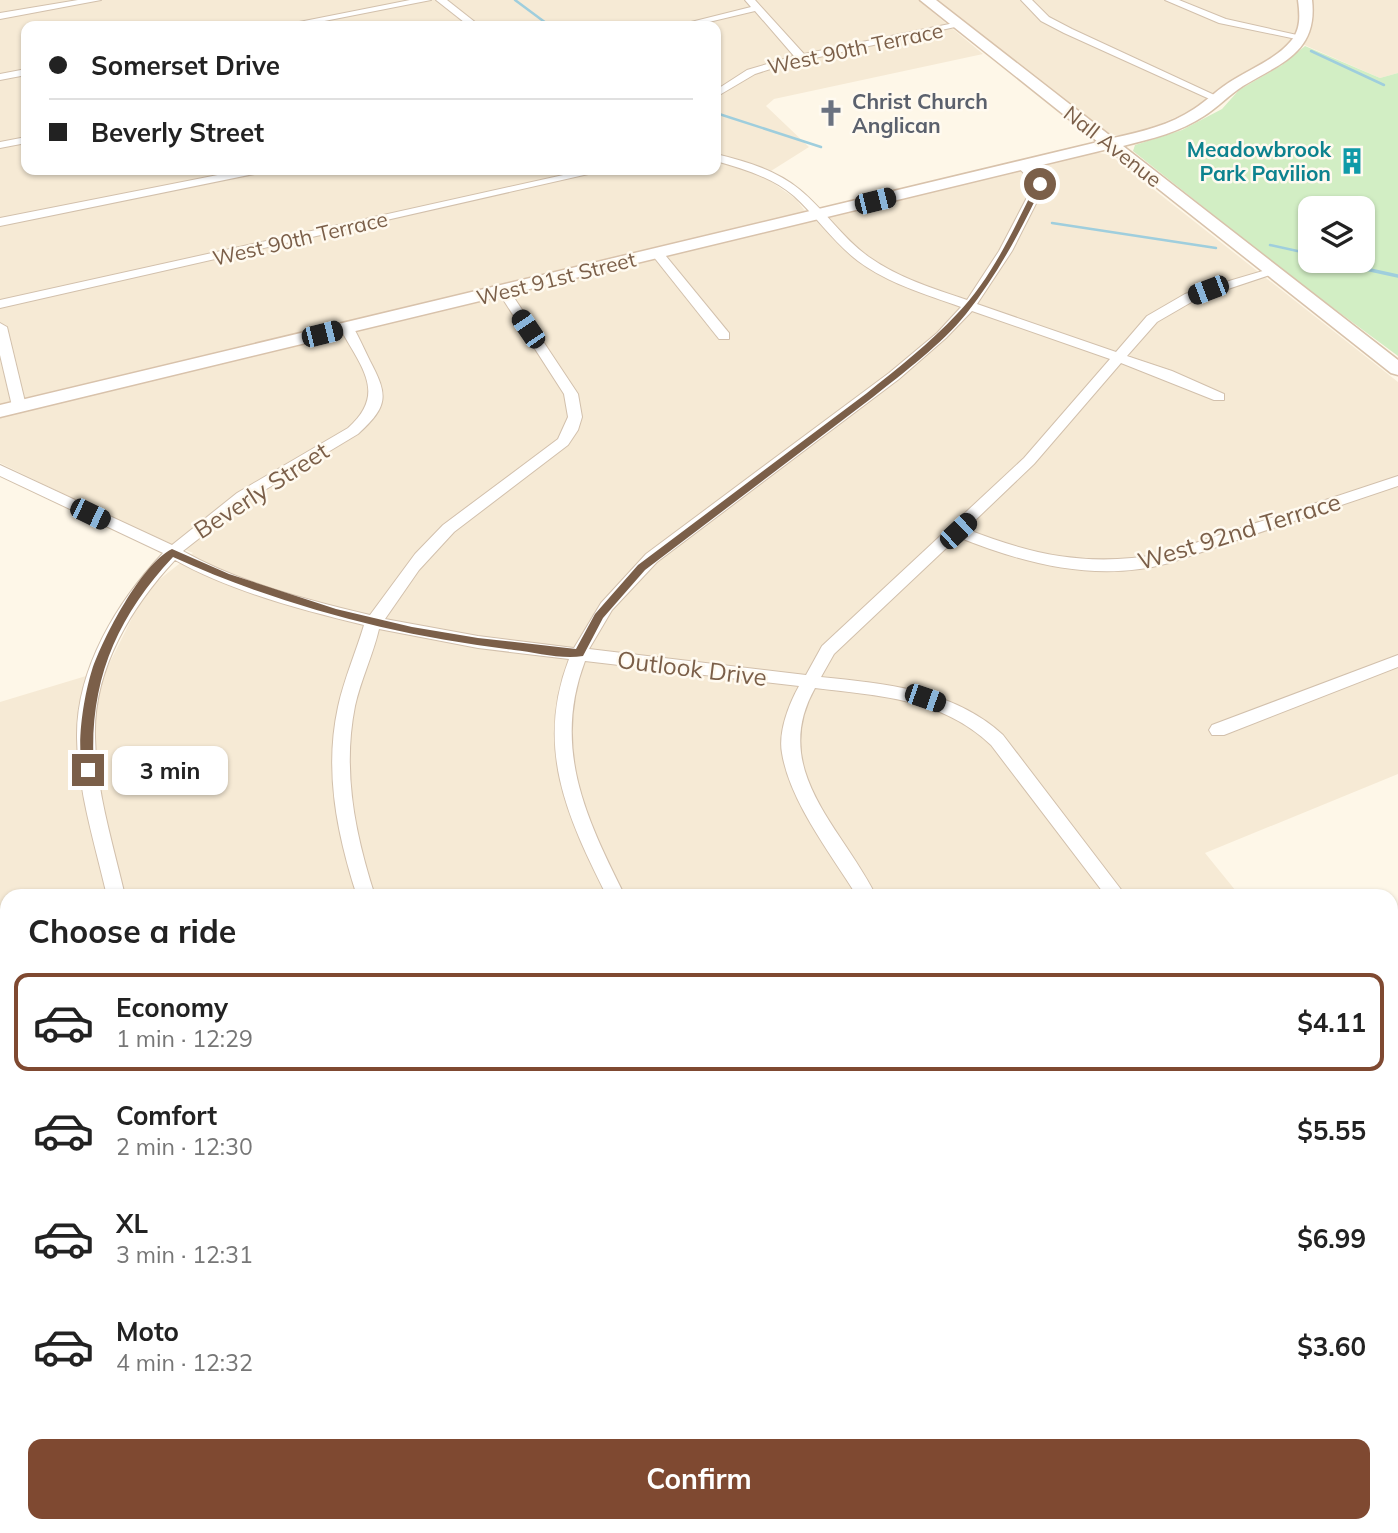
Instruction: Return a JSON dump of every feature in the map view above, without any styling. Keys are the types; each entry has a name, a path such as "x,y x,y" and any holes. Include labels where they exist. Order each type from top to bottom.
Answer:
{"street":[{"path":"0,16 96,0"},
{"path":"311,21 426,0"},
{"path":"441,0 468,21"},
{"name":"Nall Avenue","path":"927,0 1398,369"},
{"path":"1027,0 1045,19 1068,31 1218,99"},
{"path":"1170,0 1223,21 1301,37 1308,20 1306,0"},
{"path":"697,21 754,4 801,57"},
{"name":"West 90th Terrace","path":"721,91 751,72 801,57 959,25"},
{"name":"West 91st Street","path":"0,411 1112,145 1165,129 1198,114 1236,84 1281,58 1301,37"},
{"path":"0,77 21,73"},
{"path":"0,145 21,141"},
{"path":"721,158 750,167 782,182 819,214 862,258 899,281 1118,357 1219,397"},
{"path":"613,889 575,810 566,770 562,718 569,681 579,654 599,616 641,567 896,375 968,306 1016,236 1040,184 1022,165"},
{"path":"0,222 233,175"},
{"name":"West 90th Terrace","path":"0,304 578,175"},
{"path":"657,253 724,336"},
{"path":"863,889 811,807 795,773 790,752 791,734 800,700 835,642 958,531 1029,461 1138,332 1169,308 1208,290 1273,272"},
{"path":"364,889 346,832 340,790 339,753 355,672 373,622 435,541 485,499 557,448 574,426 575,404 571,394 502,290"},
{"path":"0,327 19,406"},
{"name":"Beverly Street","path":"114,889 88,770 86,737 97,671 110,637 141,585 172,552 217,513 353,431 365,421 373,410 377,387 347,328"},
{"name":"Outlook Drive","path":"0,470 205,569 285,598 373,622 478,642 925,698 961,713 997,740 1112,889"},
{"name":"West 92nd Terrace","path":"958,531 1000,549 1055,564 1087,567 1138,565 1164,559 1398,481"},
{"path":"1218,730 1398,661"}],"shaded area":[{"path":"0,0 918,0 983,54 774,99 766,106 809,147 763,176 796,199 805,211 802,214 0,405"},
{"path":"935,0 1398,0 1398,73 1380,78 1293,40 1269,60 1222,87 1188,112 1148,129 1127,135 1111,135"},
{"path":"1094,152 1110,155 1398,382 1398,774 1205,853 1234,889 0,889 0,702 106,670 146,590 193,553 125,524 0,463 0,416"}],"green space":[{"path":"1305,46 1380,78 1398,73 1398,356 1294,279 1133,151 1135,145 1182,130 1222,109 1239,90 1282,65"}],"waterway":[{"path":"515,0 543,21"},
{"path":"1311,51 1384,85"},
{"path":"721,115 821,147"},
{"path":"1052,223 1216,248"},
{"path":"1270,245 1298,251"},
{"path":"1375,271 1398,276"}],"place":[{"name":"Christ Church Anglican","path":"831,113"},
{"name":"Meadowbrook Park Pavilion","path":"1352,161"}],"route":[{"path":"88,770 86,737 89,709 97,671 110,637 141,585 172,552 225,577 334,612 412,631 579,654 599,616 641,567 870,395 904,368 962,314 1016,236 1040,184"}]}
